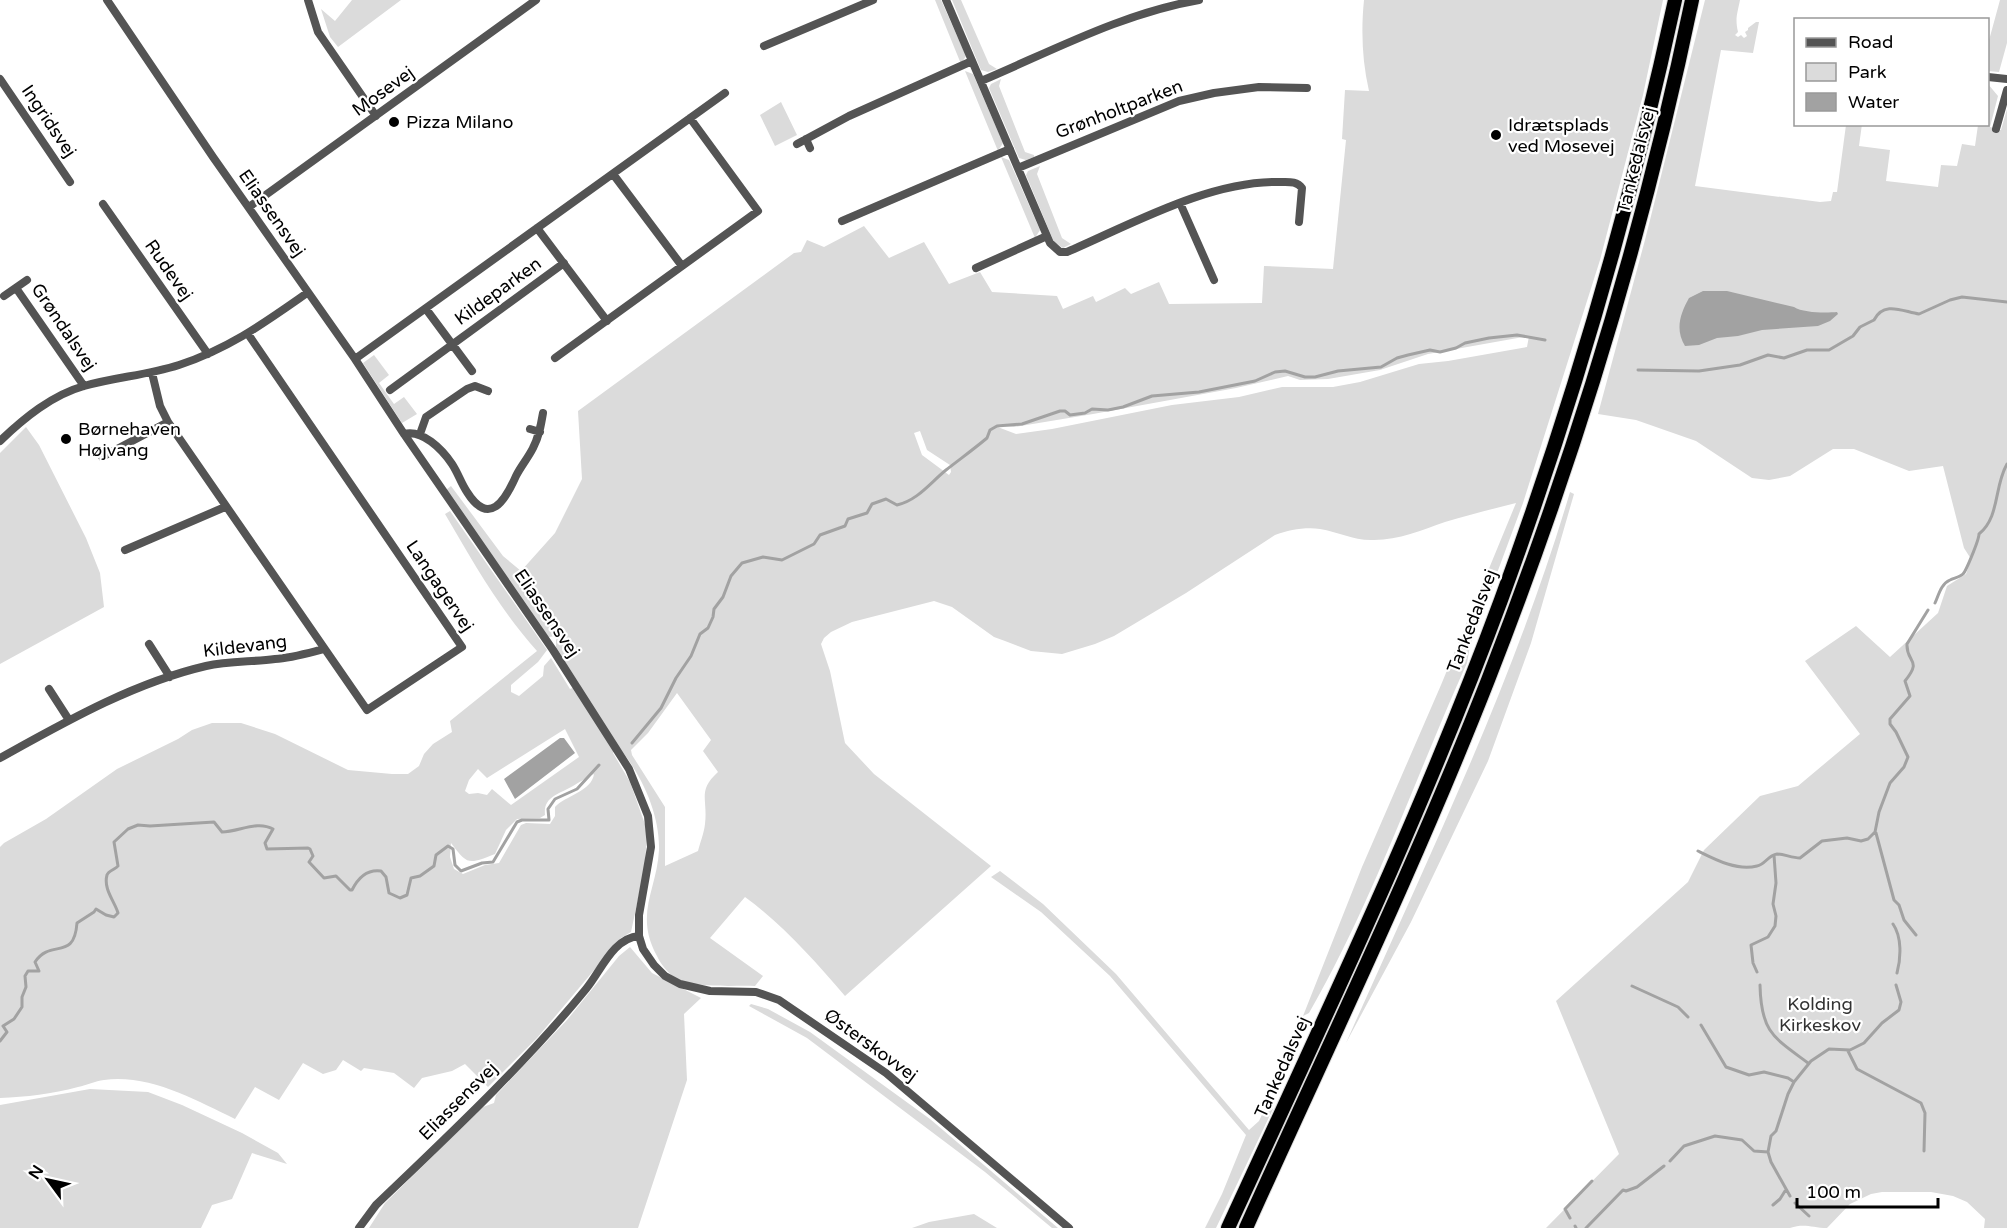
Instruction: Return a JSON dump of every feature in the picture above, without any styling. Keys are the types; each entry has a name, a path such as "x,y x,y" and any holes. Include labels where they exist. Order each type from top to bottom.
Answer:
{"highway":[{"name":"Tankedalsvej","path":"1228,1228 1386,879 1447,737 1501,600 1587,344 1655,95 1676,0"},
{"name":"Tankedalsvej","path":"1246,1228 1442,790 1488,680 1537,549 1598,366 1633,243 1659,146 1692,0"}],"street":[{"name":"Eliassensvej","path":"106,0 553,650 629,769 648,816 651,847 639,915 639,936 625,939 587,988 531,1050 376,1205 358,1228"},
{"path":"308,0 318,32 376,116"},
{"name":"Mosevej","path":"249,207 536,0"},
{"path":"764,46 873,0"},
{"path":"946,0 1053,248 1060,252 1067,252 1228,186 1261,181 1300,185 1302,188 1299,222"},
{"path":"981,81 1130,18 1166,6 1199,0"},
{"path":"796,144 849,116 972,61"},
{"path":"1989,77 2007,79"},
{"name":"Ingridsvej","path":"0,79 70,182"},
{"name":"Grønholtparken","path":"1018,168 1179,101 1214,93 1259,87 1307,88"},
{"path":"1996,129 2007,90"},
{"name":"Kildeparken","path":"355,359 725,93"},
{"path":"555,358 758,211 690,118"},
{"path":"806,139 810,148"},
{"path":"842,221 1010,149"},
{"path":"613,174 682,266"},
{"name":"Rudevej","path":"103,204 208,354"},
{"path":"1180,204 1214,280"},
{"name":"Kildeparken","path":"537,228 607,321"},
{"path":"976,267 1047,236"},
{"name":"Kildeparken","path":"390,390 564,263"},
{"name":"Grøndalsvej","path":"4,296 27,280"},
{"name":"Grøndalsvej","path":"16,288 84,386"},
{"name":"Grøndalsvej","path":"0,441 42,406 84,386 152,373 208,354 248,334 307,293"},
{"name":"Kildeparken","path":"426,309 472,371"},
{"name":"Langagervej","path":"152,373 160,406 168,422 367,710 462,647 248,334"},
{"path":"420,434 426,417 467,389 476,386 489,390"},
{"path":"404,434 411,432 420,434 452,464 466,492 474,502 487,510 501,504 508,493 520,468 534,447 540,432 543,413"},
{"path":"102,457 168,422"},
{"path":"530,429 540,432"},
{"path":"125,550 225,507"},
{"path":"149,644 170,677"},
{"name":"Kildevang","path":"0,758 69,720 170,677 209,665 278,659 324,649"},
{"path":"50,689 69,720"},
{"name":"Østerskovvej","path":"639,936 654,965 665,976 680,984 710,992 756,992 779,999 886,1073 1069,1228"}],"green space":[{"path":"352,0 401,0 338,47 330,37 321,9 335,21"},
{"path":"935,0 941,0 966,56 961,64"},
{"path":"952,0 961,0 989,64 997,69 988,72 981,70"},
{"path":"1364,0 1663,0 1643,95 1600,260 1523,503 1470,646 1467,663 1373,884 1332,971 1309,1013 1303,1016 1362,867 1441,685 1516,503 1383,540 1360,539 1314,528 1280,533 1114,636 1062,654 1031,651 994,637 952,607 934,601 852,622 831,632 821,644 830,671 845,743 874,774 991,866 845,996 785,931 745,897 710,938 763,976 755,986 713,986 691,983 674,977 667,970 660,962 650,941 647,927 649,902 659,850 653,808 641,781 618,746 613,753 630,782 647,830 645,866 631,932 621,938 537,1038 488,1087 465,1064 452,1071 422,1078 414,1088 394,1073 364,1068 361,1071 343,1060 336,1070 323,1074 303,1063 279,1100 255,1087 235,1119 172,1090 121,1079 101,1081 49,1093 0,1098 0,847 4,843 46,819 117,769 192,730 212,723 241,723 275,734 348,770 408,774 419,766 424,754 433,744 452,732 450,721 537,651 499,602 477,568 445,514 450,511 547,650 538,662 511,685 511,692 519,696 543,676 544,666 551,658 570,689 580,685 556,647 556,636 549,637 546,634 446,490 451,486 503,556 521,571 555,533 582,479 578,411 794,253 801,252 807,240 824,247 864,226 889,258 924,242 949,284 980,272 992,292 1057,296 1063,309 1093,296 1096,302 1125,288 1131,294 1159,282 1169,304 1262,303 1264,266 1333,269 1346,140 1342,139 1345,90 1369,91 1362,34","holes":["1529,336 1527,347 1419,364 1360,382 1333,387 1282,387 1239,397 1172,405 1016,434 995,426 1014,427 1093,414 1236,388 1288,376 1300,380 1328,379 1380,370 1428,354","920,431 927,450 950,465 949,475 922,455 914,433","677,693 711,740 703,751 718,772 705,790 705,824 698,851 665,866 665,807 631,750 648,733","565,729 579,757 511,805 492,789 487,795 469,794 465,791 469,780 478,769 487,778","594,774 588,785 555,807 555,816 550,824 526,823 521,825 499,863 485,865 463,874 454,869 450,857 451,843 461,856 470,861 495,854 506,830 517,819 540,818 545,815 545,809 550,800"]},
{"name":"Kolding Kirkeskov","path":"1705,0 1740,0 1738,32 1735,35 1738,37 1747,36 1745,32 1748,28 1759,22 1753,53 1721,50 1695,186 1820,202 1831,201 1833,192 1837,192 1846,126 1862,126 1859,146 1890,150 1886,181 1938,187 1941,165 1957,166 1962,144 1975,146 1978,126 1989,126 1989,85 1998,96 1990,127 2001,130 2007,109 2007,1228 1984,1228 1985,1219 1967,1202 1953,1196 1931,1192 1882,1192 1871,1194 1850,1204 1827,1228 1804,1226 1790,1228 1546,1228 1619,1154 1556,1001 1688,882 1704,850 1760,796 1798,786 1860,734 1805,661 1856,626 1890,657 1938,613 1947,586 1966,574 1971,559 1964,548 1943,466 1909,471 1854,449 1833,449 1790,476 1769,480 1752,478 1696,441 1636,420 1598,414 1645,240"},
{"path":"2000,0 2007,0 2007,43 1999,72 1989,71 1989,40"},
{"path":"965,71 973,74 1003,143 998,151"},
{"path":"1001,79 999,86 1025,152 1034,155 1026,160 1019,158 989,88 991,84"},
{"path":"781,102 797,135 775,146 760,115"},
{"path":"1001,157 1009,160 1040,230 1035,238"},
{"path":"1040,166 1037,174 1062,238 1071,244 1063,248 1054,242 1026,175 1028,171"},
{"path":"374,355 389,375 379,383 394,404 404,397 417,414 402,423 363,363"},
{"path":"26,427 39,445 86,538 100,573 104,607 0,664 0,453"},
{"path":"1570,492 1574,494 1531,643 1488,761 1411,922 1346,1043 1496,702 1548,563"},
{"path":"1000,871 1043,904 1116,974 1249,1130 1259,1121 1268,1102 1273,1109 1216,1228 1205,1228 1222,1194 1246,1135 1110,976 1041,912 991,877"},
{"path":"630,947 652,973 701,998 684,1014 687,1080 638,1228 369,1228 385,1203 483,1107 494,1103 496,1095 567,1020 619,956"},
{"path":"751,1004 768,1009 810,1032 930,1119 1058,1228 1052,1228 985,1172 807,1038 749,1006"},
{"path":"90,1089 148,1092 242,1133 278,1153 287,1164 252,1153 232,1199 212,1205 201,1228 0,1228 0,1105"},
{"path":"974,1214 997,1228 912,1228 929,1222"}],"water":[{"path":"1703,291 1727,291 1803,310 1837,312 1838,314 1830,321 1818,326 1762,330 1717,338 1699,345 1685,346 1679,328 1681,316 1689,298"},
{"path":"560,738 564,738 575,753 515,799 504,779"}],"waterway":[{"path":"1638,370 1699,371 1740,365 1768,355 1784,358 1807,350 1829,350 1853,336 1860,327 1874,320 1883,310 1895,309 1919,314 1962,297 2007,302"},
{"path":"632,743 661,708 676,678 691,656 700,634 708,628 714,609 723,597 731,576 742,563 763,557 782,560 814,544 820,535 845,526 848,519 867,513 872,504 886,499 897,505 904,503 923,491 987,438 990,430 997,426 1022,424 1060,411 1065,411 1070,415 1085,413 1092,409 1108,410 1152,396 1199,392 1255,381 1275,372 1285,371 1305,377 1315,377 1338,371 1381,367 1408,355 1430,350 1440,352 1489,338 1517,335 1545,340"},
{"path":"1935,603 1944,584 1965,572 1979,534 1986,527 1994,510 2000,482 2007,464"},
{"path":"1698,851 1727,864 1749,867 1760,865 1777,854 1800,858 1822,841 1847,838 1861,841 1868,839 1875,832 1879,812 1890,783 1904,767 1908,757 1890,724 1890,719 1910,696 1905,681 1913,665 1907,644 1928,610"},
{"path":"0,1041 7,1032 3,1026 14,1019 22,1007 22,997 26,987 25,976 28,971 39,971 35,962 41,955 67,946 75,935 77,923 96,909 114,917 118,913 106,880 108,874 118,866 114,842 128,829 138,825 214,822 222,832 254,826 267,827 273,829 265,843 267,849 308,848 313,856 309,862 324,878 336,876 350,890 364,875 371,871 381,871 386,877 389,893 400,898 407,895 411,878 420,876 434,866 436,855 448,846 453,849 455,865 461,871 482,863 493,862 517,822 549,820 548,809 555,799 577,789 599,765"},
{"path":"1876,833 1894,900 1899,905 1904,920 1916,935"},
{"path":"1757,972 1753,963 1751,945 1768,937 1775,926 1774,855"},
{"path":"1893,924 1900,948 1897,973"},
{"path":"1760,985 1763,1013 1771,1032 1808,1063"},
{"path":"1790,1196 1768,1152 1771,1136 1776,1131 1794,1082 1811,1061 1829,1049 1850,1050 1864,1043 1882,1023 1899,1010 1901,1002 1896,985"},
{"path":"1632,986 1678,1007 1688,1017"},
{"path":"1701,1025 1726,1067 1749,1075 1764,1072 1788,1078 1794,1082"},
{"path":"1848,1051 1857,1069 1921,1103 1925,1113 1924,1151"},
{"path":"1670,1161 1684,1146 1715,1136 1742,1140 1754,1151 1768,1152"},
{"path":"1586,1228 1623,1190 1637,1187 1664,1166"},
{"path":"1570,1218 1565,1209 1592,1181"},
{"path":"1773,1205 1785,1191"},
{"path":"1795,1203 1809,1216"}],"place":[{"name":"Pizza Milano","path":"394,122"},
{"name":"Idrætsplads ved Mosevej","path":"1496,135"},
{"name":"Børnehaven Højvang","path":"66,439"}]}
